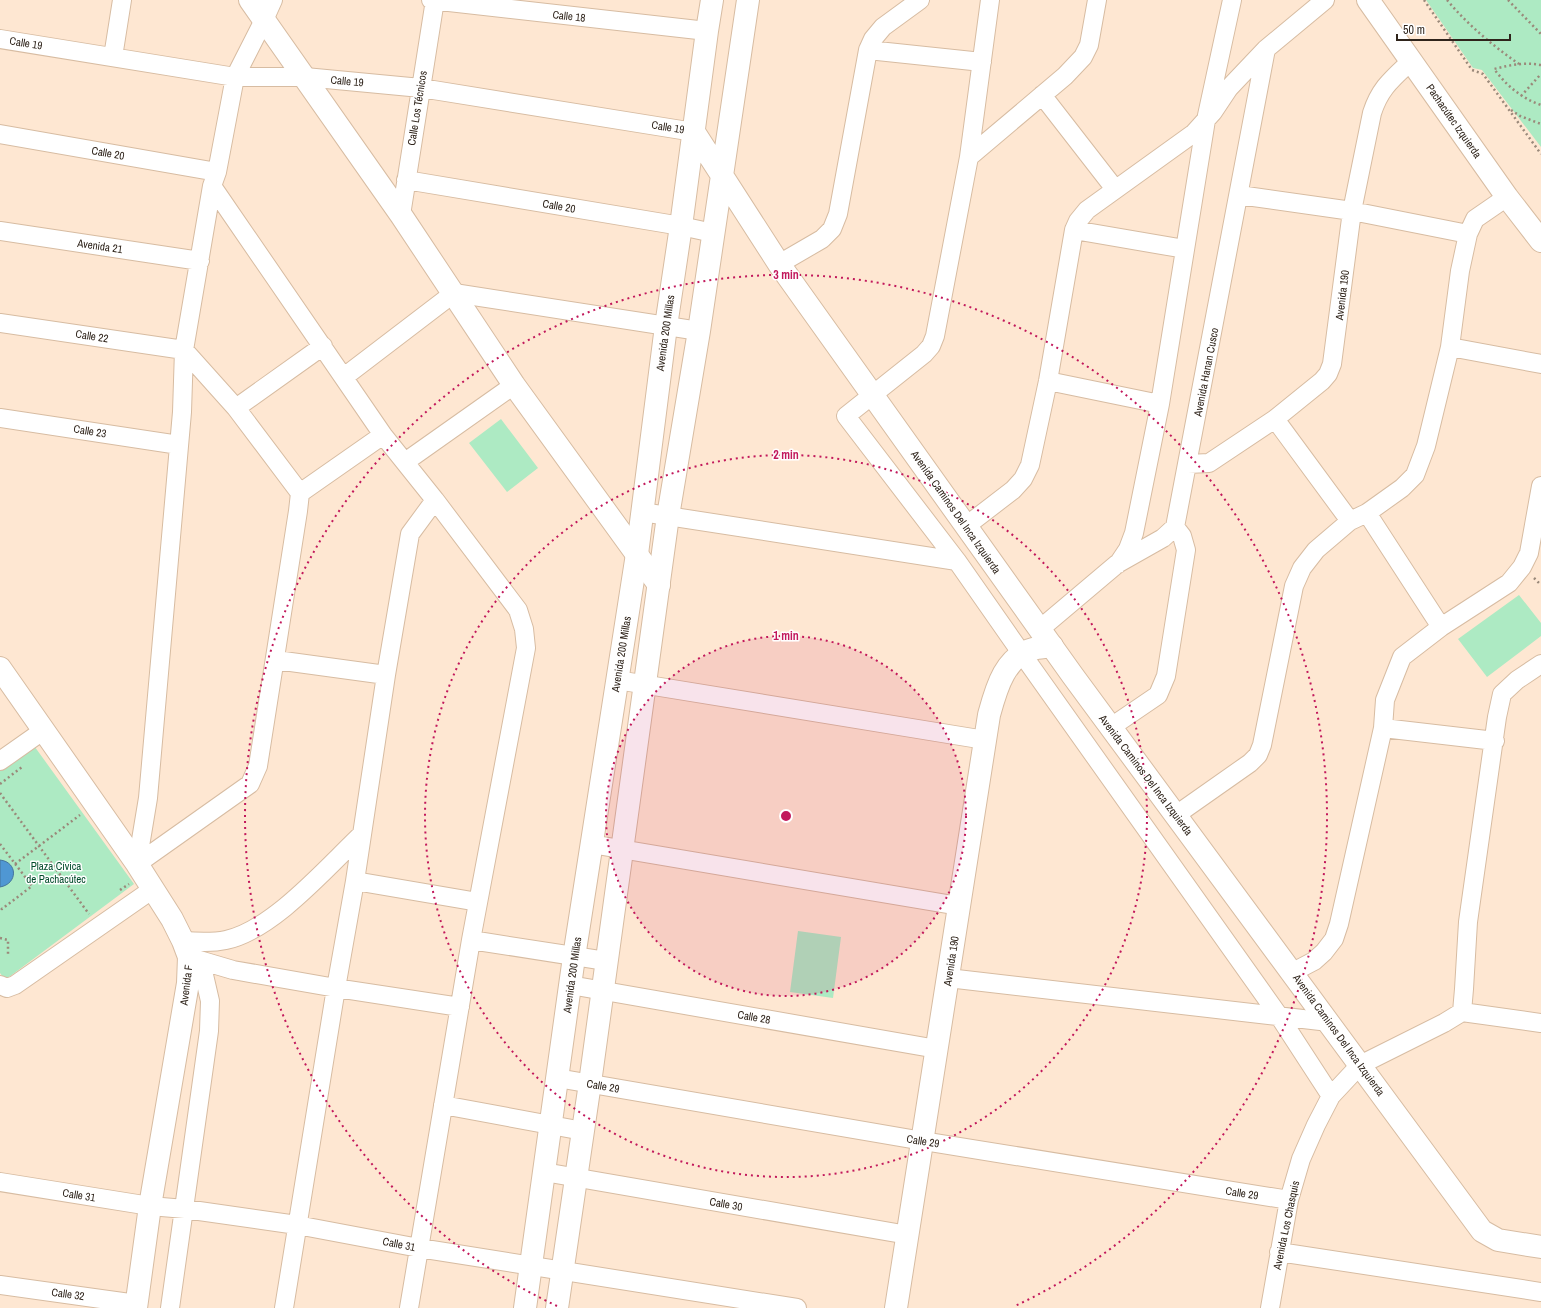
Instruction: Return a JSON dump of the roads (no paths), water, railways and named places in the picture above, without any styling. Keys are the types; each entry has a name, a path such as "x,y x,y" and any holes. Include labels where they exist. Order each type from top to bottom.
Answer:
{"main road":[{"path":"250,0 401,215 514,385 659,585"},
{"name":"Avenida 200 Millas","path":"525,1308 574,957 637,554 666,326 712,0"},
{"path":"557,1308 646,685 668,516 698,331 748,0"},
{"name":"Pachacútec Izquierda","path":"1368,0 1507,198 1541,241"},
{"name":"Avenida Caminos Del Inca Izquierda","path":"694,132 780,264 1052,646 1482,1231 1498,1240 1541,1247"},
{"name":"Avenida 190","path":"896,1308 985,740 994,694 1000,679 1008,666 1022,654 1036,648 1052,646"},
{"name":"Avenida F","path":"0,668 44,730 131,871 152,889 172,919 186,949 188,983 150,1206 136,1306"}],"street":[{"path":"113,57 122,0"},
{"path":"131,871 148,798 179,445 184,350 235,77 273,0"},
{"name":"Calle 18","path":"433,0 707,31"},
{"name":"Calle Los Técnicos","path":"401,215 433,0"},
{"path":"990,0 969,157 935,336 931,346 924,354 846,416 957,561 1279,1016 1332,1096"},
{"path":"969,157 1065,76 1083,57 1089,45 1097,0"},
{"path":"1117,564 1128,549 1134,533 1160,404 1206,120 1232,0"},
{"path":"966,526 1013,490 1023,479 1030,466 1048,381 1074,230 1086,210 1194,133 1206,120 1229,88 1266,49 1325,0"},
{"path":"780,264 822,239 832,229 838,214 868,50 873,39 883,28 917,1"},
{"name":"Calle 19","path":"0,39 235,77 305,77 421,88 694,132"},
{"name":"Avenida Hanan Cusco","path":"1175,528 1266,49"},
{"path":"868,50 982,62"},
{"name":"Avenida 190","path":"1188,464 1209,463 1275,419 1322,381 1328,374 1332,364 1352,212 1372,113 1376,99 1385,86 1411,61"},
{"path":"1042,95 1115,189"},
{"name":"Calle 20","path":"0,134 215,179"},
{"path":"215,179 322,346 383,435 435,500 518,610 524,629 526,648 471,940 409,1308"},
{"name":"Calle 20","path":"406,180 681,226 713,233"},
{"path":"1239,195 1352,212 1468,234"},
{"path":"1176,815 1250,763 1258,755 1262,745 1294,586 1302,568 1316,550 1350,521 1367,513 1402,488 1415,475 1426,446 1450,347 1460,271 1468,234 1475,219 1507,198"},
{"path":"1074,230 1184,249"},
{"name":"Avenida 21","path":"0,231 200,261"},
{"path":"344,377 454,293 698,331"},
{"name":"Calle 22","path":"0,323 184,350"},
{"path":"236,408 322,346"},
{"path":"1450,347 1541,364"},
{"path":"131,871 250,784 258,766 276,660 300,493 236,408 184,350"},
{"path":"1048,381 1160,404"},
{"path":"405,462 514,385"},
{"name":"Calle 23","path":"0,418 179,445"},
{"path":"1275,419 1350,521"},
{"path":"300,493 383,435"},
{"path":"1293,972 1314,961 1334,940 1340,924 1383,728 1385,700 1402,657 1441,627 1508,583 1522,567 1529,553 1541,486"},
{"path":"284,1308 355,881 386,675 410,534 435,500"},
{"path":"642,512 957,561"},
{"path":"1367,513 1441,627"},
{"path":"1040,629 1117,564 1163,538 1175,528 1182,536 1186,550 1166,676 1158,695 1111,727"},
{"path":"276,660 386,675"},
{"path":"1462,1012 1468,922 1495,741 1497,717 1502,694 1517,680 1541,664"},
{"path":"617,680 985,740"},
{"path":"1383,728 1495,741"},
{"path":"0,761 44,730"},
{"path":"186,949 237,937 272,918 300,894 362,834"},
{"path":"591,844 959,906"},
{"path":"355,881 478,902"},
{"path":"0,985 7,988 15,985 152,889"},
{"path":"471,940 606,961"},
{"path":"186,949 233,970 460,1007"},
{"path":"170,1308 209,1031 210,1001 204,975 186,949"},
{"path":"948,978 1328,1022"},
{"name":"Calle 28","path":"570,985 937,1049"},
{"path":"1360,1065 1444,1023 1462,1012 1541,1023"},
{"name":"Avenida Los Chasquis","path":"1270,1308 1288,1200 1301,1159 1316,1125 1332,1096 1360,1065"},
{"name":"Calle 29","path":"557,1078 922,1141 1288,1200"},
{"path":"443,1105 583,1131"},
{"name":"Calle 30","path":"544,1172 908,1235"},
{"name":"Calle 31","path":"0,1182 150,1206 185,1209 297,1225 420,1248 797,1308"},
{"path":"1279,1252 1541,1292"},
{"name":"Calle 32","path":"0,1285 136,1306"}],"water":[{"path":"0,860 10,865 14,873 10,882 0,887"}],"park label":[{"name":"Plaza Cívica de Pachacútec","path":"56,872"}]}
